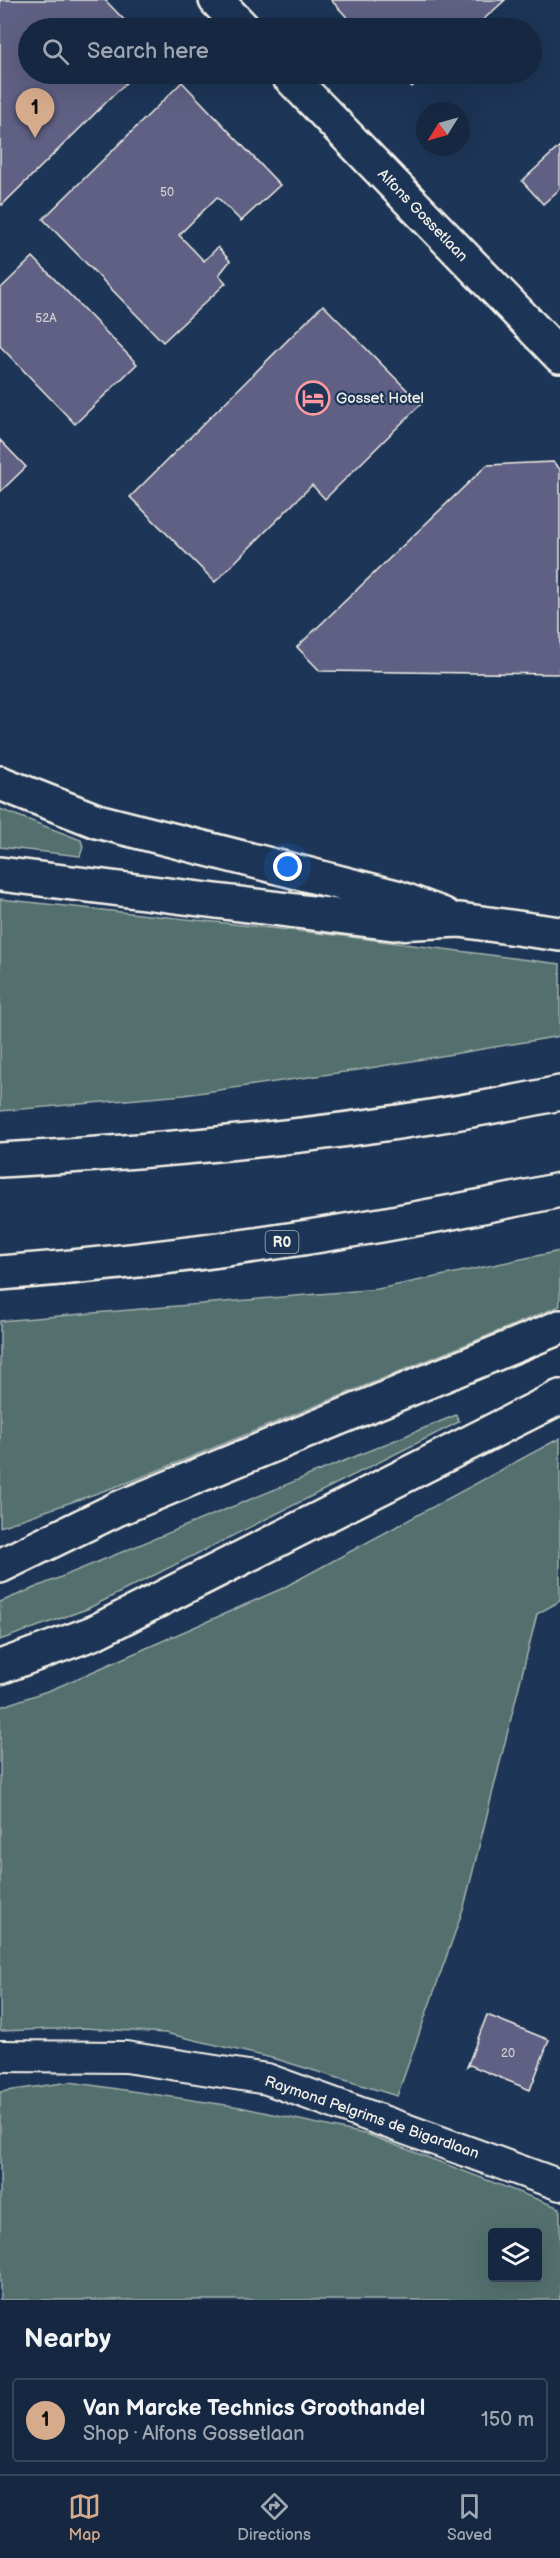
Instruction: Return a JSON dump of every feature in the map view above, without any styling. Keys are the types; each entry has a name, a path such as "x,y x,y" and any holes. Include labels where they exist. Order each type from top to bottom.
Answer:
{"main road":[{"path":"216,0 233,18"},
{"name":"Alfons Gossetlaan","path":"297,84 560,356"},
{"path":"0,783 97,820 396,897 460,921"},
{"path":"0,874 393,923 460,921 560,934"},
{"path":"0,1160 118,1154 288,1136 505,1104 560,1093"},
{"name":"R0","path":"0,1273 74,1267 273,1244 455,1213 560,1190"},
{"path":"0,1566 117,1509 560,1327"},
{"path":"0,1667 93,1633 560,1397"}],"street":[{"name":"Raymond Pelgrims de Bigardlaan","path":"0,2056 126,2057 267,2079 560,2185"}],"green space":[{"path":"0,809 81,840 83,847 80,856 0,847"},
{"path":"0,899 335,935 560,964 560,1036 358,1070 184,1095 0,1111"},
{"path":"560,1251 560,1306 132,1481 0,1527 0,1321 378,1289"},
{"path":"456,1415 459,1422 87,1609 0,1640 0,1602"},
{"path":"560,1438 560,1601 537,1614 464,1907 397,2096 276,2059 165,2033 83,2028 0,2031 0,1707 53,1689 281,1589"},
{"path":"70,2082 240,2107 369,2135 560,2208 560,2300 0,2300 0,2092"}],"building":[{"path":"0,0 105,0 122,18 18,18 18,84 125,84 2,205 0,202"},
{"path":"331,0 505,0 485,18 348,18"},
{"path":"180,84 184,84 280,185 241,221 217,197 179,235 204,261 218,247 230,261 219,275 226,283 163,342 43,219"},
{"path":"560,146 560,189 543,204 522,181"},
{"path":"33,257 137,364 75,424 0,346 0,289"},
{"path":"323,305 421,404 325,499 312,485 215,582 130,497"},
{"path":"0,440 26,467 0,492"},
{"path":"553,462 560,469 560,674 320,671 297,647 487,465"},
{"path":"487,2015 549,2040 530,2090 470,2065 467,2067"}],"place":[{"name":"Van Marcke Technics Groothandel","path":"35,138"},
{"name":"Gosset Hotel","path":"313,398"}]}
